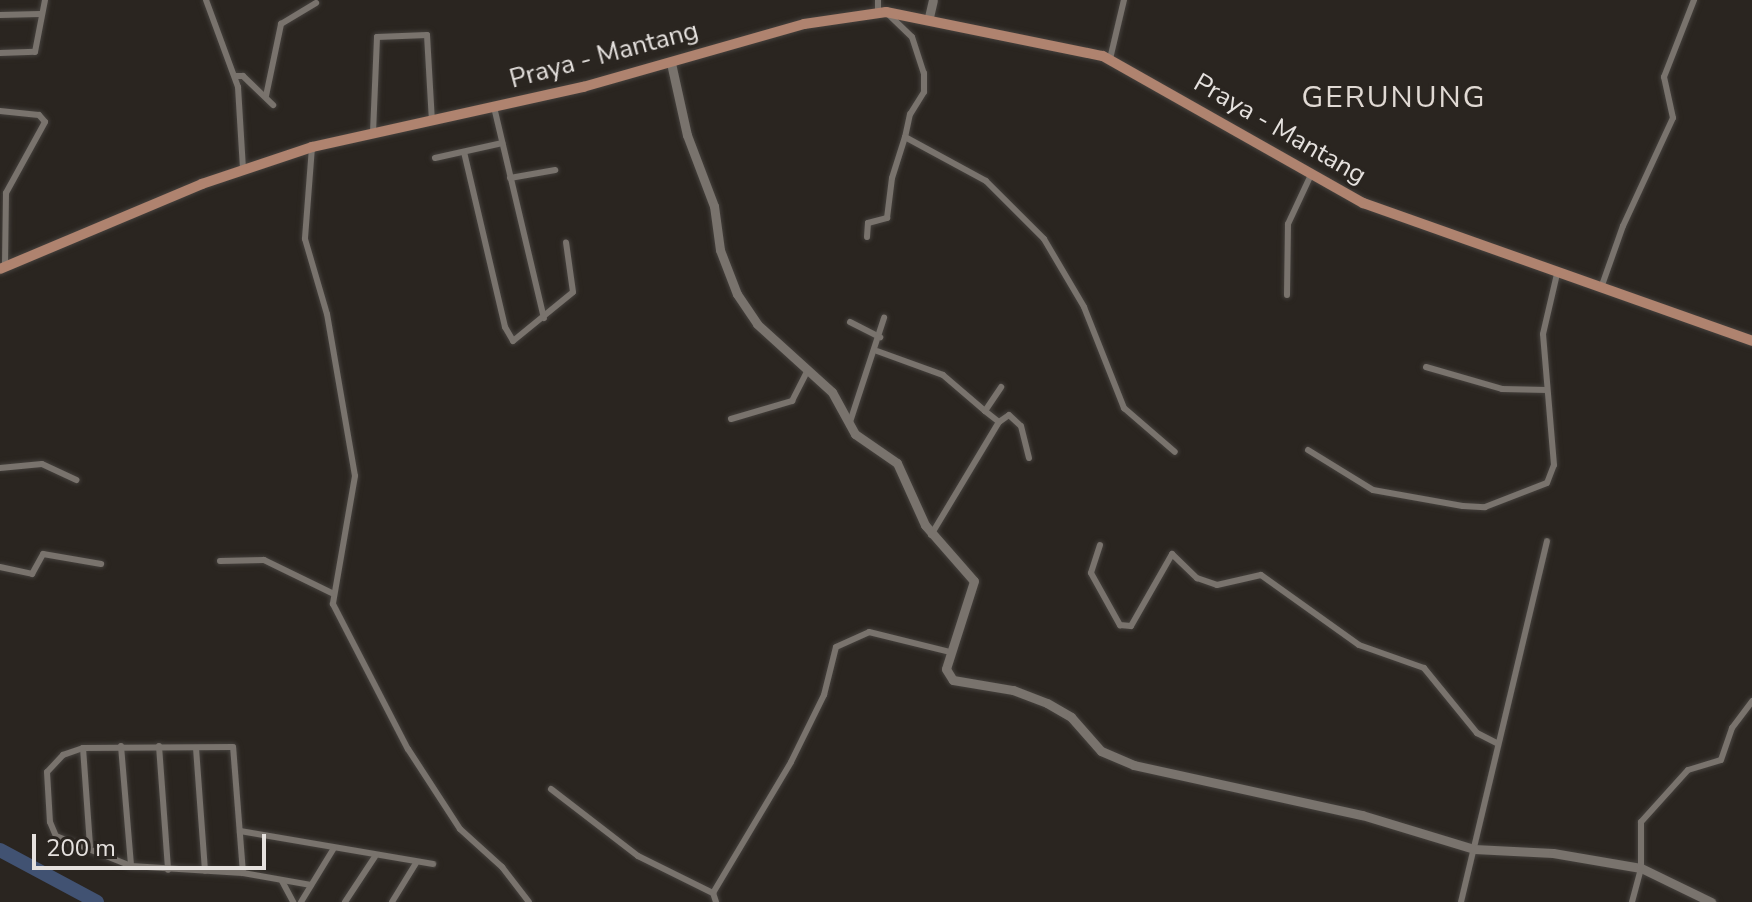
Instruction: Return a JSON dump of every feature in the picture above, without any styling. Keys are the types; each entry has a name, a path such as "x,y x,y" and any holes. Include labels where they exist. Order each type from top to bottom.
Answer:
{"main road":[{"name":"Praya - Mantang","path":"3,268 243,169 312,147 432,122 671,63 804,24 882,12 929,17 1110,59 1363,203 1752,341"}],"street":[{"path":"0,53 33,54 37,21 43,14 45,0"},
{"path":"206,0 236,76 244,119 243,169"},
{"path":"867,237 868,223 887,218 910,114 924,92 924,73 912,37 882,12 878,0"},
{"path":"929,17 933,0"},
{"path":"1110,59 1124,0"},
{"path":"1601,288 1673,118 1664,77 1694,0"},
{"path":"266,96 281,24 316,3"},
{"path":"0,15 43,14"},
{"path":"373,133 377,37 427,35 432,122"},
{"path":"671,63 687,135 714,206 727,272 757,324 809,367 832,392 849,425 902,469 931,535 974,581 972,601 946,669 953,680 1013,690 1047,703 1071,717 1101,751 1116,759 1362,815 1474,849 1553,853 1641,868 1711,902"},
{"path":"236,76 243,76 273,105"},
{"path":"494,107 544,318"},
{"path":"0,111 39,115 45,122 6,193 3,268"},
{"path":"905,137 986,181 1044,239 1084,307 1124,408 1175,452"},
{"path":"435,158 502,143"},
{"path":"312,147 305,239 327,314 355,476 332,593 335,611 408,749 451,816 529,902"},
{"path":"464,152 507,334 513,341 573,292 566,242"},
{"path":"510,178 555,170"},
{"path":"1287,295 1288,224 1311,175"},
{"path":"1308,450 1378,491 1485,507 1550,480 1553,456 1544,318 1557,274"},
{"path":"849,425 877,351 884,318"},
{"path":"850,322 880,337"},
{"path":"877,351 941,373 999,422"},
{"path":"731,419 792,401 809,367"},
{"path":"1426,367 1502,389 1547,390"},
{"path":"985,411 1001,387"},
{"path":"931,535 999,422 1009,415 1021,426 1029,458"},
{"path":"0,468 37,463 76,480"},
{"path":"1461,902 1547,541"},
{"path":"1100,545 1091,573 1120,625 1131,626 1172,554 1197,578 1217,585 1261,575 1359,645 1424,668 1477,733 1497,743"},
{"path":"0,567 32,574 43,554 101,564"},
{"path":"220,561 264,560 332,593"},
{"path":"713,893 791,762 824,695 836,647 869,632 950,652"},
{"path":"1632,902 1641,868 1641,822 1688,770 1721,760 1732,728 1752,701"},
{"path":"121,746 131,866"},
{"path":"159,746 168,870"},
{"path":"243,873 233,747 83,748 63,755 47,772 50,822 56,836 90,846 131,866 243,873 311,885"},
{"path":"83,748 90,846"},
{"path":"196,748 205,871"},
{"path":"551,789 638,856 713,893 716,902"},
{"path":"240,831 433,864"},
{"path":"301,902 334,848"},
{"path":"345,902 376,855"},
{"path":"392,902 416,863"},
{"path":"282,881 293,902"}],"waterway":[{"path":"0,850 97,902"}],"district":[{"name":"GERUNUNG","path":"1394,98"}]}
